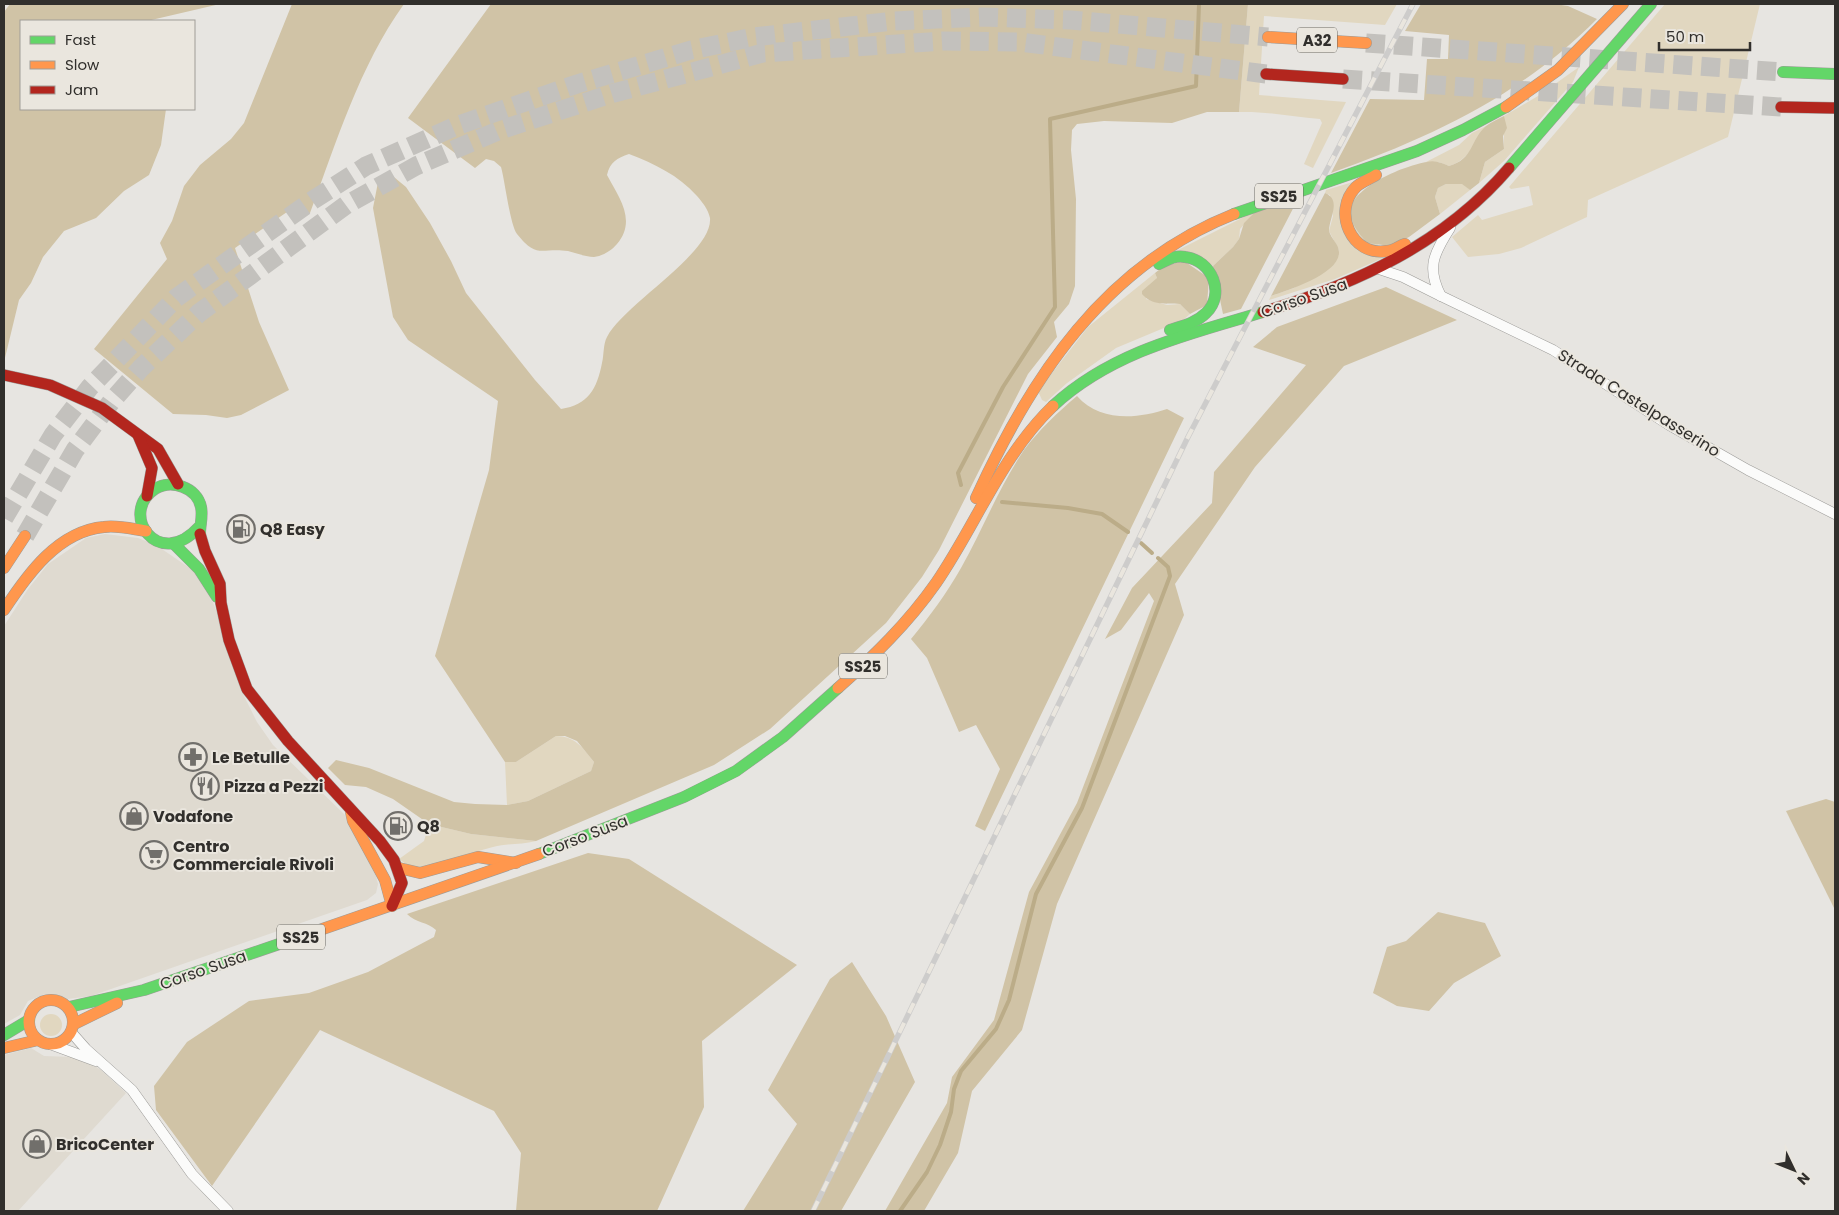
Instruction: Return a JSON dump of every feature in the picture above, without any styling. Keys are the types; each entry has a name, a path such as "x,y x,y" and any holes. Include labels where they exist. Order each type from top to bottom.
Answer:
{"main road":[{"name":"Corso Susa","path":"950,560 992,461 1037,380 1053,356 1094,310 1160,254 1220,220 1248,207 1372,168 1448,137 1498,110 1547,79 1577,52 1623,4"},
{"name":"Corso Susa","path":"68,1007 144,990 516,862 684,797 713,784 750,761 810,713 893,637 923,602 1009,459 1034,425 1067,393 1104,368 1152,346 1326,292 1378,269 1406,254 1455,220 1492,188 1651,4"},
{"name":"A32","path":"1268,37 1366,43"},
{"path":"1783,72 1835,74"},
{"name":"A32","path":"1266,74 1344,79"},
{"path":"1781,107 1835,108"},
{"path":"1448,137 1424,157 1365,178 1346,197 1344,218 1350,236 1357,243 1364,248 1380,252 1390,252 1401,247 1434,224 1455,220"},
{"path":"1094,310 1116,299 1164,260 1173,256 1182,255 1196,260 1210,272 1214,280 1216,291 1213,302 1201,318 1133,344 1104,368"},
{"path":"4,375 33,380 73,394 102,408 158,450 178,484 194,493 199,501 202,518 199,527 189,539 175,545 159,542 146,531 121,527 97,528 74,538 53,551 25,578 4,610"},
{"path":"138,435 152,468 148,496 141,513 146,531"},
{"path":"148,496 162,485 178,484"},
{"path":"199,527 204,550 220,585 221,602 237,665 253,697 350,808 364,821 399,868 403,886 392,906"},
{"path":"4,568 25,536"},
{"path":"175,545 199,569 221,602"},
{"path":"350,808 353,822 385,880 392,906"},
{"path":"399,868 413,873 420,873 478,858 516,862"},
{"name":"Corso Susa","path":"73,1028 144,990"},
{"name":"SS25","path":"4,1035 29,1020 34,1008 44,1001 58,1000 68,1007"},
{"path":"68,1007 73,1028"},
{"path":"29,1020 32,1033 38,1040 50,1044"},
{"name":"SS25","path":"50,1044 62,1041 73,1028"},
{"path":"4,1048 38,1040"}],"street":[{"path":"1441,296 1433,281 1433,265 1441,243 1455,220"},
{"name":"Strada Castelpasserino","path":"1378,269 1403,277 1553,350 1669,425 1748,470 1835,514"},
{"path":"73,1028 99,1062 132,1090 192,1174 228,1211"},
{"path":"50,1044 99,1062"}],"shaded area":[{"path":"10,4 220,4 151,20 20,20 20,110 166,110 161,145 149,175 124,191 96,218 64,231 43,257 31,283 19,300 4,362 4,12"},
{"path":"292,4 404,4 374,53 350,105 310,213 287,212 235,248 259,322 289,390 241,415 227,418 173,414 94,349 167,259 160,243 172,221 184,186 200,165 231,139 244,123"},
{"path":"491,4 1248,4 1239,112 1207,112 1172,123 1104,121 1077,124 1072,130 1071,150 1076,199 1075,286 1069,304 1054,322 1057,337 1028,374 939,550 922,577 886,623 770,729 714,765 536,841 471,834 429,824 393,799 366,787 345,785 328,768 336,760 369,768 454,802 507,805 528,801 591,771 594,762 577,741 565,736 556,736 516,762 505,762 435,656 489,470 498,401 408,340 393,317 373,208 379,177 389,173 406,187 430,223 466,293 535,380 561,409 578,404 590,394 600,372 607,337 616,324 631,309 698,247 707,232 710,218 707,209 701,201 682,182 657,166 629,154 615,161 607,175 621,201 626,218 623,235 613,248 601,255 591,257 568,251 535,250 524,242 514,229 501,167 494,161 486,159 475,168 408,118"},
{"path":"1248,4 1397,4 1385,25 1264,16 1259,95 1346,102 1313,168 1304,164 1322,123 1320,119 1269,113 1239,112"},
{"path":"1421,4 1555,4 1568,6 1597,19 1568,46 1506,92 1439,129 1404,145 1331,173 1370,99 1424,100 1427,59 1448,59 1449,35 1405,31"},
{"path":"1665,4 1760,4 1728,137 1588,200 1587,217 1521,248 1499,254 1468,257 1452,237 1478,215 1482,220 1533,205 1529,186 1511,189 1509,187"},
{"path":"1579,67 1573,82 1504,161 1479,183 1485,162 1504,149 1504,116 1538,96"},
{"path":"1504,116 1507,128 1503,136 1504,149 1485,162 1479,183 1470,190 1462,184 1446,184 1438,188 1435,197 1440,214 1409,237 1391,246 1367,243 1355,228 1351,214 1354,200 1361,192 1382,178 1407,167 1433,161 1449,166 1457,163 1467,154 1486,126"},
{"path":"1486,126 1467,155 1456,163 1449,166 1439,162 1426,162 1459,145 1472,133"},
{"path":"1353,182 1383,258 1335,279 1269,300 1271,296 1294,288 1338,257 1339,250 1329,231 1333,216 1330,195 1325,193 1326,190"},
{"path":"1446,184 1463,184 1470,190 1440,214 1435,197 1438,188"},
{"path":"1325,193 1333,200 1334,205 1329,231 1339,249 1337,260 1331,267 1312,280 1271,296"},
{"path":"1299,197 1241,309 1223,314 1213,266 1233,247 1239,239 1244,223 1256,211"},
{"path":"1256,211 1240,229 1239,239 1233,247 1213,266 1176,251"},
{"path":"1184,261 1209,278 1207,305 1190,314 1180,304 1155,302 1142,294 1142,291 1157,278 1155,273 1164,266"},
{"path":"1155,273 1157,278 1146,299 1167,305 1180,304 1190,314 1183,320 1116,348 1067,383 1046,402 1042,400 1038,391 1088,327"},
{"path":"1386,287 1457,320 1344,366 1255,467 1175,584 1184,615 1057,904 1022,1030 972,1091 958,1153 924,1211 885,1211 947,1103 952,1077 994,1020 1029,892 1077,803 1154,601 1149,593 1121,630 1105,639 1132,588 1212,503 1214,472 1306,365 1253,347 1277,327"},
{"path":"1077,396 1086,404 1108,414 1119,416 1144,415 1167,409 1184,418 985,831 975,826 1000,769 976,725 959,732 927,658 911,639 938,605 956,577 1024,450 1036,435"},
{"path":"105,534 138,538 156,545 194,571 206,586 216,610 241,690 257,722 273,745 345,815 376,876 378,884 376,893 367,900 91,996 68,999 45,994 28,1001 20,1015 4,1024 4,626 28,589 48,564 86,538"},
{"path":"556,736 568,738 582,748 594,762 591,771 528,801 507,805 505,762 516,762"},
{"path":"1826,799 1835,802 1835,910 1786,811"},
{"path":"429,824 471,834 536,841 498,846 434,865 413,869 399,859 424,841"},
{"path":"588,853 629,859 797,965 702,1041 704,1107 657,1211 516,1211 521,1153 494,1111 320,1030 212,1186 156,1110 154,1086 187,1042 249,1001 309,993 368,972 434,937 436,930 407,914"},
{"path":"1438,912 1485,923 1501,956 1454,983 1429,1011 1397,1006 1373,993 1387,947 1406,941"},
{"path":"852,962 886,1016 915,1082 841,1211 743,1211 797,1124 768,1090 830,979"},
{"path":"51,1014 59,1017 62,1025 59,1033 51,1036 43,1033 40,1025 43,1017"},
{"name":"BricoCenter","path":"31,1048 44,1056 73,1057 88,1062 101,1070 126,1093 18,1211 4,1211 4,1055"}],"waterway":[{"path":"961,485 958,473 1003,387 1055,307 1050,119 1196,86 1199,4"},
{"path":"1002,502 1068,508 1102,514 1128,532"},
{"path":"1141,543 1152,553"},
{"path":"900,1211 927,1172 940,1145 951,1112 954,1089 961,1071 996,1029 1009,1000 1036,894 1082,808 1170,576 1168,567 1158,558"}],"tunnel":[{"path":"4,518 53,435 90,387 176,298 313,200 366,166 456,126 577,84 691,50 754,37 894,21 982,17 1071,20 1268,37"},
{"path":"25,536 75,450 111,402 141,368 199,313 346,205 416,166 500,130 614,93 763,53 943,41 1020,42 1266,74"},
{"path":"1366,43 1783,72"},
{"path":"1343,79 1781,107"}],"railway":[{"path":"813,1211 1188,437 1413,4"}],"traffic: fast":[{"path":"1509,168 1651,4"},
{"path":"1783,72 1835,74"},
{"path":"1234,214 1417,151 1463,130 1506,107"},
{"path":"1159,264 1171,258 1185,257 1194,259 1209,271 1215,288 1215,297 1206,313 1193,322 1170,330"},
{"path":"1053,406 1076,387 1125,358 1179,337 1263,312"},
{"path":"199,527 184,539 170,543 157,541 148,534 142,523 140,511 145,499 155,489 168,485 182,487 189,490 199,500 202,514 200,534"},
{"path":"175,545 199,569 217,597"},
{"path":"539,854 684,797 736,771 783,737 838,688"},
{"path":"69,1007 144,990 285,942"},
{"path":"4,1035 29,1020"}],"traffic: slow":[{"path":"1506,107 1558,70 1623,4"},
{"path":"1268,37 1366,43"},
{"path":"1376,175 1358,185 1349,197 1346,208 1349,230 1355,240 1364,247 1374,251 1389,251 1405,244"},
{"path":"976,498 1021,410 1048,368 1077,330 1110,294 1147,263 1188,236 1234,214"},
{"path":"838,688 865,664 925,598 950,561 1018,447 1053,406"},
{"path":"4,610 45,557 72,537 87,530 104,527 146,531"},
{"path":"4,568 25,536"},
{"path":"351,812 353,821 385,880 392,906"},
{"path":"285,942 539,854"},
{"path":"399,868 420,873 478,857 516,863"},
{"path":"55,1000 67,1006 72,1013 73,1022 72,1031 67,1038 60,1043 47,1044 39,1041 32,1034 29,1018 32,1010 39,1003 55,1000"},
{"path":"74,1024 117,1003"},
{"path":"4,1048 38,1040"}],"traffic: jam":[{"path":"1266,74 1343,79"},
{"path":"1781,107 1835,108"},
{"path":"1263,312 1298,301 1365,274 1427,240 1484,195 1509,168"},
{"path":"4,375 50,385 102,408 158,449 178,484"},
{"path":"138,435 152,468 147,496"},
{"path":"200,534 205,551 220,584 221,603 229,640 247,689 288,741 380,841 394,860 402,883 392,906"}],"place":[{"name":"Q8 Easy","path":"241,529"},
{"name":"Le Betulle","path":"193,757"},
{"name":"Pizza a Pezzi","path":"205,786"},
{"name":"Vodafone","path":"134,816"},
{"name":"Q8","path":"398,826"},
{"name":"Centro Commerciale Rivoli","path":"154,855"},
{"name":"BricoCenter","path":"37,1144"}]}
